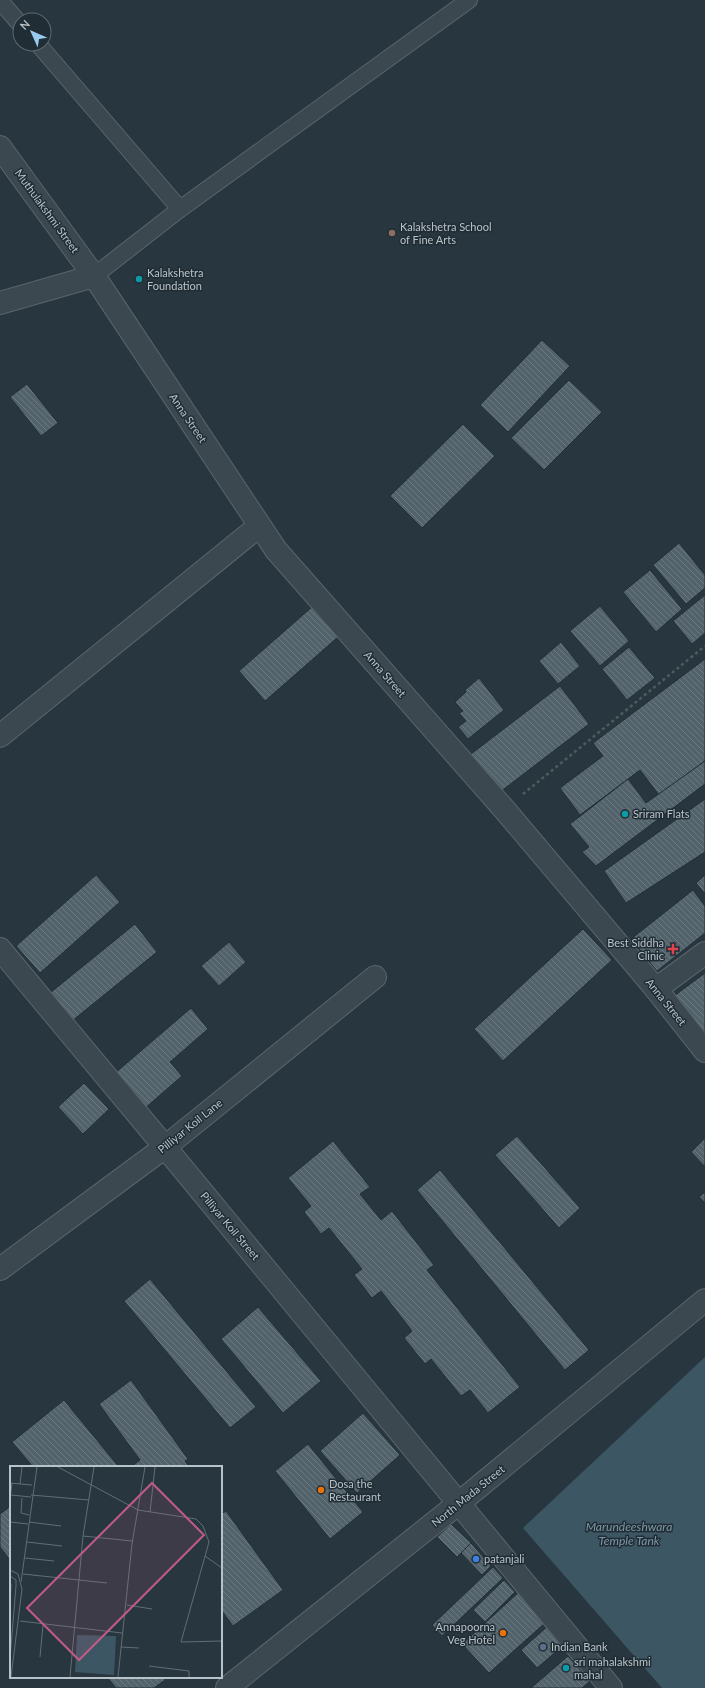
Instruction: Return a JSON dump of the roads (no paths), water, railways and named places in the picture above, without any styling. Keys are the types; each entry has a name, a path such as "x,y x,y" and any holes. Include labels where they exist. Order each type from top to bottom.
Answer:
{"street":[{"name":"Muthulakshmi Street","path":"0,147 94,276"},
{"path":"0,303 94,276"},
{"name":"Anna Street","path":"94,276 276,550 504,809 656,989 705,1051"},
{"path":"0,736 259,526"},
{"name":"Pilliyar Koil Street","path":"0,949 611,1688"},
{"path":"656,989 705,953"},
{"name":"Pilliyar Koil Lane","path":"0,1269 165,1147 375,977"},
{"name":"North Mada Street","path":"227,1688 459,1503 705,1300"}],"lane":[{"path":"0,0 12,14"},
{"path":"94,276 180,209 469,0"},
{"path":"45,52 180,209"}],"water":[{"name":"Marundeeshwara Temple Tank","path":"705,1357 705,1688 662,1688 523,1528"}],"place":[{"name":"Kalakshetra School of Fine Arts","path":"392,233"},
{"name":"Kalakshetra Foundation","path":"139,279"},
{"name":"Sriram Flats","path":"625,814"},
{"name":"Best Siddha Clinic","path":"673,949"},
{"name":"Dosa the Restaurant","path":"321,1490"},
{"name":"patanjali","path":"476,1559"},
{"name":"Annapoorna Veg Hotel","path":"503,1633"},
{"name":"Indian Bank","path":"543,1647"},
{"name":"sri mahalakshmi mahal","path":"566,1668"}]}
